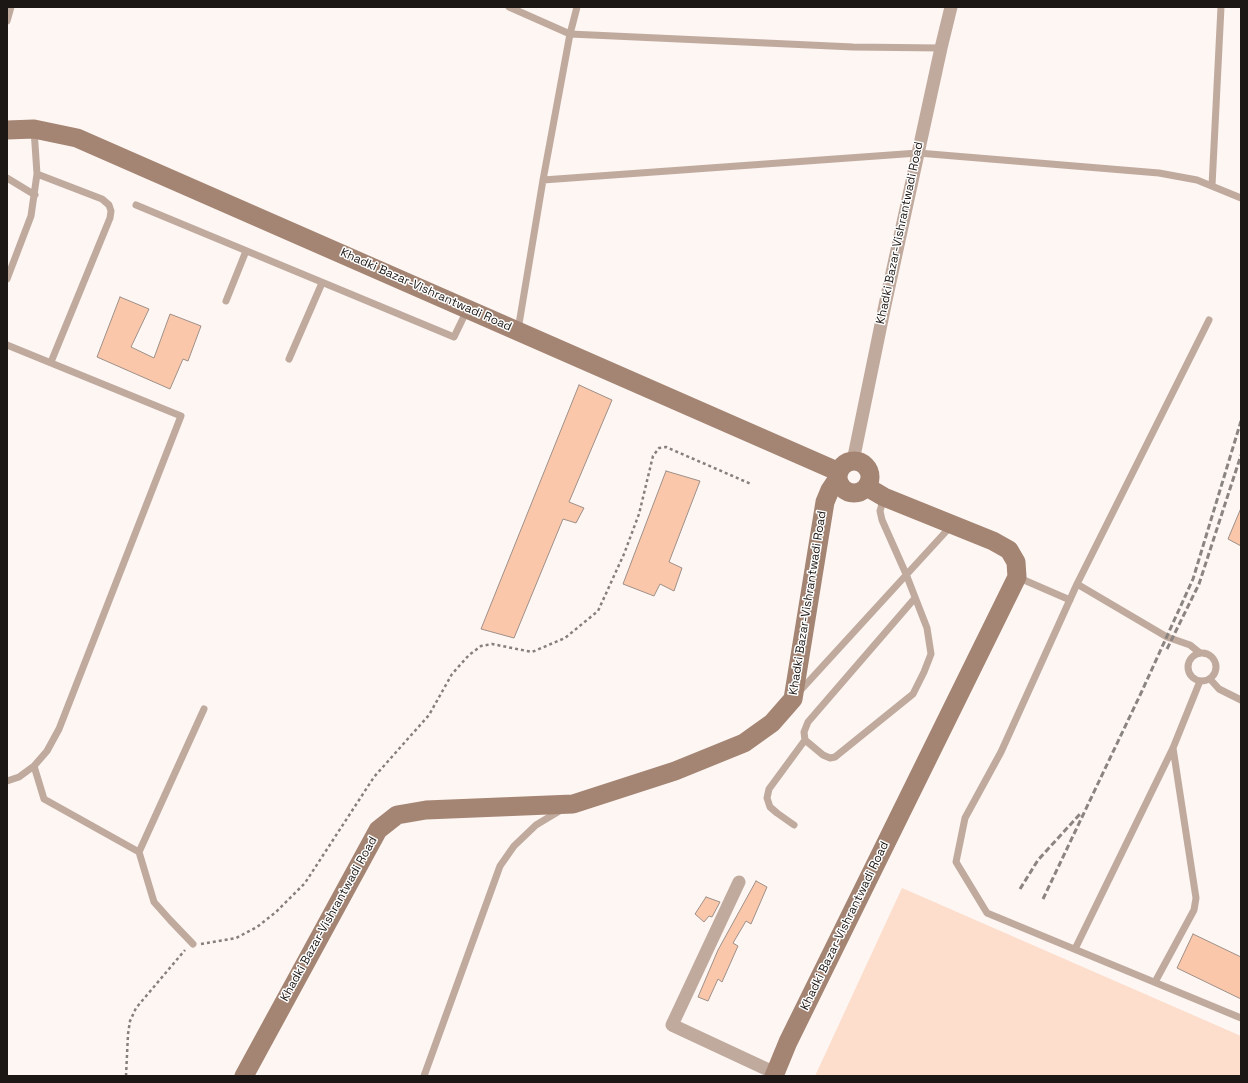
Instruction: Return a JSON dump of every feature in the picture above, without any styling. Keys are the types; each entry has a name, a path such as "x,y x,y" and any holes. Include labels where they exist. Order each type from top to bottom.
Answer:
{"street":[{"name":"Khadki Bazar-Vishrantwadi Road","path":"244,1076 378,830 397,815 426,810 572,804 675,771 744,744 772,723 793,699 825,502 830,490 843,470 886,297 951,7"},
{"name":"Khadki Bazar-Vishrantwadi Road","path":"7,130 34,129 77,138 843,470"},
{"path":"859,461 865,464 869,469 870,475 870,481 867,487 856,493 844,489 840,484 843,470 859,461"},
{"path":"867,487 884,497 993,541 1009,550 1016,562 1017,577"},
{"name":"Khadki Bazar-Vishrantwadi Road","path":"775,1075 788,1042 1017,577"},
{"path":"739,882 672,1025 775,1075"}],"lane":[{"path":"7,21 11,7"},
{"path":"509,7 570,34 853,47 941,48"},
{"path":"518,330 543,180 576,7"},
{"path":"1212,186 1221,7"},
{"path":"7,279 31,216 35,195 37,174 34,129"},
{"path":"543,180 918,153 1159,173 1197,180 1241,198"},
{"path":"37,174 102,199 109,205 111,211 110,218 51,362"},
{"path":"7,178 35,195"},
{"path":"136,205 454,337 468,308"},
{"path":"226,301 246,251"},
{"path":"289,359 322,282"},
{"path":"1209,320 1077,584 1002,752 965,818 956,862 987,913 1241,1018"},
{"path":"7,345 181,416 59,729 47,751 34,766 19,777 7,781"},
{"path":"884,497 880,511 882,520 906,574 927,628 931,654 913,694 836,757 830,758 823,755 805,740 804,732 808,722 915,598"},
{"path":"793,699 952,525"},
{"path":"1017,577 1070,600"},
{"path":"1077,584 1167,637 1190,646 1200,653 1210,655 1214,659 1216,670 1214,675 1210,678 1200,681 1195,679 1189,670 1191,659 1194,655 1200,653"},
{"path":"1210,678 1219,689 1241,700"},
{"path":"1075,949 1173,748 1200,681"},
{"path":"193,944 154,902 139,852 204,709"},
{"path":"794,825 770,807 767,798 769,788 805,740"},
{"path":"1155,982 1194,910 1196,898 1173,748"},
{"path":"34,766 44,799 139,852"},
{"path":"424,1076 500,866 514,846 536,825 572,804"}],"path":[{"path":"126,1076 128,1034 130,1021 136,1008 184,951 193,944 236,938 257,927 276,912 305,883 374,777 429,715 452,674 469,655 481,646 492,644 532,652 565,638 598,611 624,554 639,514 653,456 659,448 666,447 751,484"}],"shaded area":[{"path":"902,888 1241,1036 1241,1076 815,1076"}],"building":[{"path":"120,297 149,309 131,347 154,358 170,314 201,326 188,361 183,359 170,389 97,357"},
{"path":"579,385 612,400 569,502 584,508 576,523 563,519 514,638 481,629"},
{"path":"666,471 700,481 669,562 682,568 674,591 660,584 654,596 623,584"},
{"path":"1241,508 1241,546 1228,539"},
{"path":"756,881 767,887 751,924 746,921 733,943 738,946 722,982 718,979 708,1001 698,997 718,950"},
{"path":"706,897 720,902 712,917 709,916 704,922 695,914"},
{"path":"1193,934 1241,957 1241,999 1177,968"}],"railway":[{"path":"1043,899 1142,691 1193,579 1241,421"},
{"path":"1167,649 1199,584 1241,455"},
{"path":"1020,889 1038,860 1080,814"}]}
